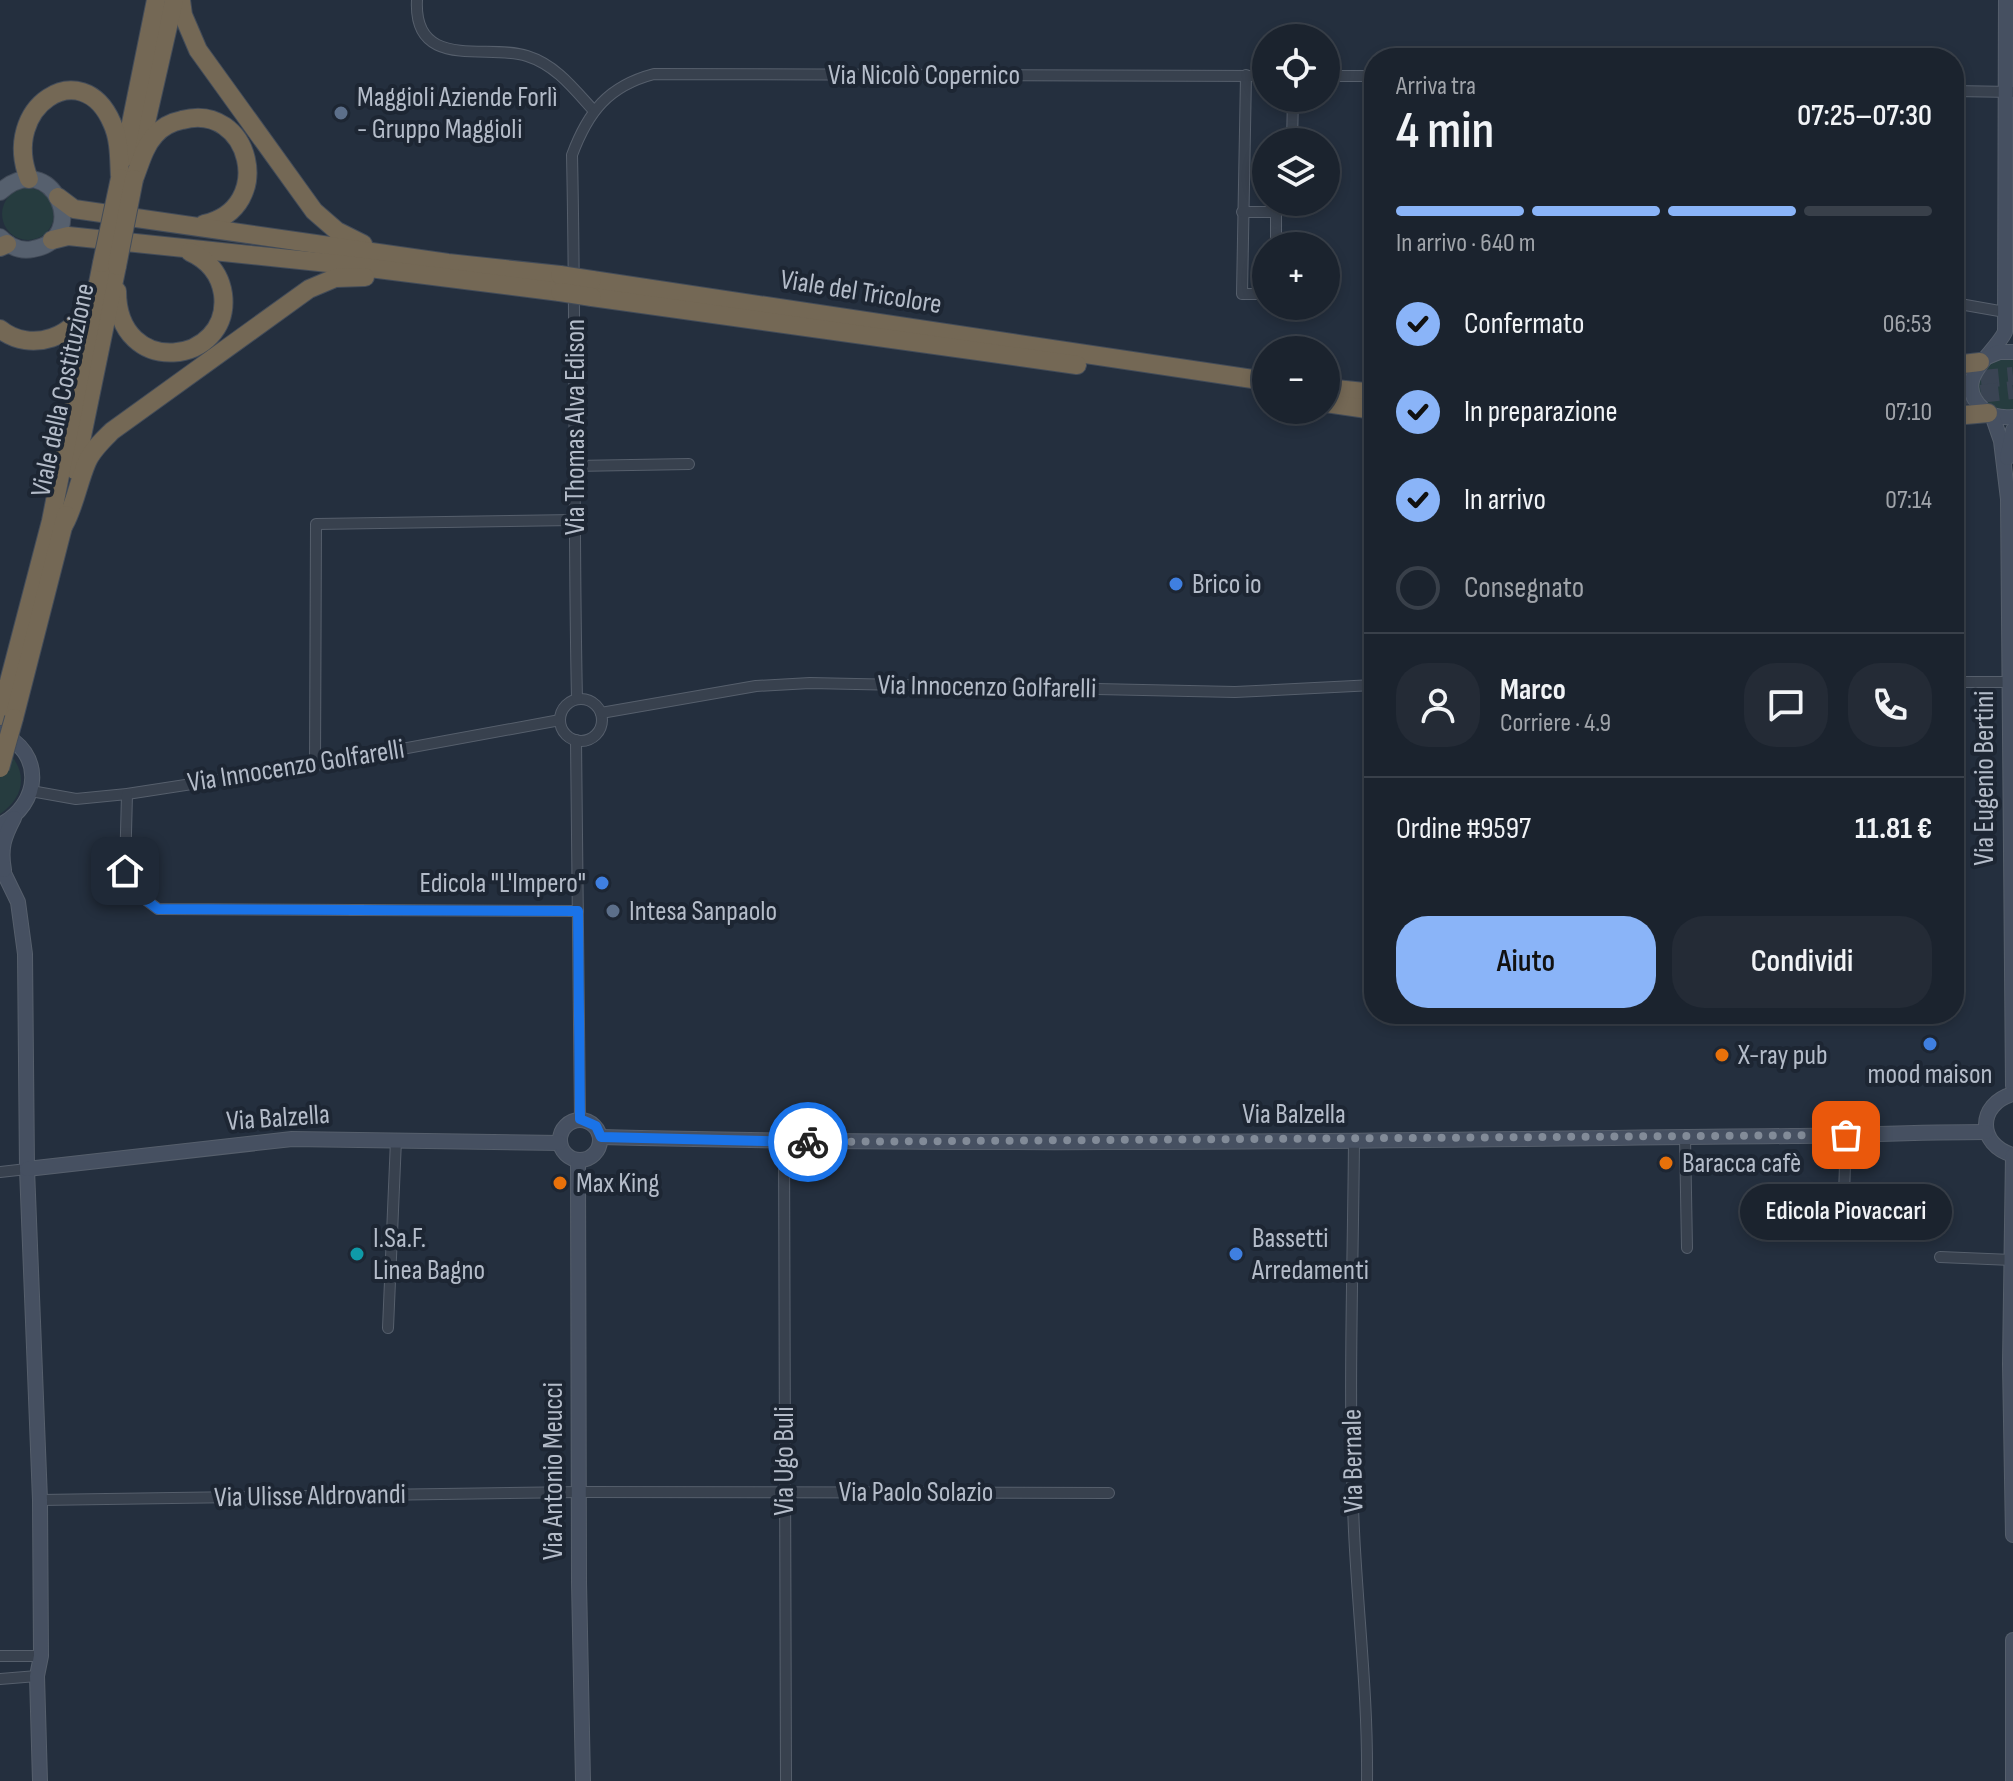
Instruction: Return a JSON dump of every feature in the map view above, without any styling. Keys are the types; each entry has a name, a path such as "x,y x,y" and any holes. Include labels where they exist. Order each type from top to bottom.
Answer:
{"highway":[{"path":"0,329 19,339 44,341 70,329 87,307 110,265 156,0"},
{"path":"127,179 174,0"},
{"path":"181,0 183,15 198,50 314,211 337,231 364,244 448,271"},
{"path":"29,179 16,166 8,144 11,120 27,102 41,94 70,90 94,100 105,110 116,133 127,179"},
{"path":"127,179 157,133 172,123 189,118 207,119 224,126 237,138 246,154 249,171 246,189 237,205 215,221 189,225"},
{"path":"58,197 74,209 189,225 448,271"},
{"path":"52,240 68,236 338,264 448,271"},
{"path":"110,265 121,321 131,336 153,350 180,353 197,347 211,335 220,320 224,302 221,285 213,269 200,256 184,249"},
{"name":"Viale della Costituzione","path":"0,768 5,716 51,521 94,307 110,265"},
{"name":"Viale della Costituzione","path":"64,525 110,265"},
{"path":"5,716 86,463 112,431 294,298 322,282 349,276 414,283 448,271"},
{"name":"Viale del Tricolore","path":"448,271 592,288 990,347 1252,379"},
{"name":"Viale del Tricolore","path":"1018,350 1252,392"},
{"path":"1964,363 1983,360"},
{"path":"1340,389 1364,392"},
{"path":"1340,405 1364,409"},
{"path":"1964,415 1990,414"}],"main road":[{"path":"0,192 18,180 29,179 51,187 63,208 63,220 52,240 42,247 18,249 2,243"}],"street":[{"path":"417,0 417,15 423,29 437,45 453,51 526,55 560,73 594,111"},
{"name":"Via Eugenio Bertini","path":"2006,0 2009,92 2005,332 1973,375 1972,389 1977,403 1990,414 2001,441 2006,470 2011,622 2010,981 2013,1086"},
{"name":"Via Nicolò Copernico","path":"572,155 581,130 594,111 616,90 635,79 654,74 1252,75"},
{"path":"1246,75 1242,294 1252,294"},
{"path":"1340,76 1364,76"},
{"path":"1964,91 2009,92"},
{"name":"Via Thomas Alva Edison","path":"572,155 576,319 574,520 577,699"},
{"path":"1242,212 1276,212 1276,232"},
{"path":"1964,305 2005,312"},
{"path":"1983,360 1999,352 2013,352"},
{"path":"1990,414 2002,418 2013,417"},
{"name":"Via Eugenio Bertini","path":"2006,470 2013,430"},
{"path":"574,466 689,464"},
{"path":"315,765 316,524 574,520"},
{"path":"1964,682 2010,682"},
{"name":"Via Innocenzo Golfarelli","path":"601,713 756,686 810,683 1235,692 1364,686"},
{"path":"577,699 590,700 601,713 602,726 594,736 576,740 565,733 560,720 563,709 577,699"},
{"name":"Via Innocenzo Golfarelli","path":"31,791 76,799 127,794 315,765 560,720"},
{"path":"0,733 15,742 30,764 31,791 3,839 0,853 2,867 18,902 25,954 27,1169 40,1500 41,1656 37,1676 40,1781"},
{"path":"576,740 580,1119"},
{"path":"127,794 125,871 134,891 158,909 578,911"},
{"path":"0,825 15,817"},
{"path":"2013,1094 2003,1097 1989,1111 1986,1132 1996,1147 2013,1155 2013,1535"},
{"path":"580,1119 596,1126 601,1137 595,1154 578,1160 566,1155 560,1143 560,1136 567,1124 580,1119"},
{"name":"Via Balzella","path":"601,1137 784,1142 1354,1140 1986,1132"},
{"path":"1843,1224 1846,1135"},
{"path":"1685,1137 1687,1248"},
{"name":"Via Balzella","path":"0,1172 292,1139 560,1143"},
{"path":"388,1328 396,1140"},
{"name":"Via Bernale","path":"1354,1140 1354,1532 1368,1716 1367,1781"},
{"name":"Via Ugo Buli","path":"784,1142 786,1781"},
{"name":"Via Antonio Meucci","path":"578,1160 583,1781"},
{"path":"1940,1257 2012,1260"},
{"name":"Via Paolo Solazio","path":"580,1492 1109,1493"},
{"name":"Via Ulisse Aldrovandi","path":"40,1500 580,1492"},
{"path":"2013,1640 2013,1781"},
{"path":"0,1656 41,1656"},
{"path":"0,1679 37,1676"}],"green space":[{"path":"28,188 46,196 54,214 46,232 28,240 10,232 2,214 10,196"},
{"path":"1996,358 2013,358 2013,410 1997,409 1980,395 1978,387 1982,371"},
{"path":"0,745 15,761 21,780 16,798 0,814"}],"tunnel":[{"path":"1964,381 2013,376"},
{"path":"1964,396 2013,390"}],"way so far":[{"path":"808,1142 1846,1135"}],"place":[{"name":"Maggioli Aziende Forlì - Gruppo Maggioli","path":"341,113"},
{"name":"Brico io","path":"1176,584"},
{"name":"Edicola \"L'Impero\"","path":"602,883"},
{"name":"Intesa Sanpaolo","path":"613,911"},
{"name":"mood maison","path":"1930,1044"},
{"name":"X-ray pub","path":"1722,1055"},
{"name":"Edicola Piovaccari","path":"1846,1135"},
{"name":"Baracca cafè","path":"1666,1163"},
{"name":"Max King","path":"560,1183"},
{"name":"I.Sa.F. Linea Bagno","path":"357,1254"},
{"name":"Bassetti Arredamenti","path":"1236,1254"}],"route":[{"path":"125,871 134,891 158,909 578,911 580,1119 592,1122 601,1137 808,1142"}]}
